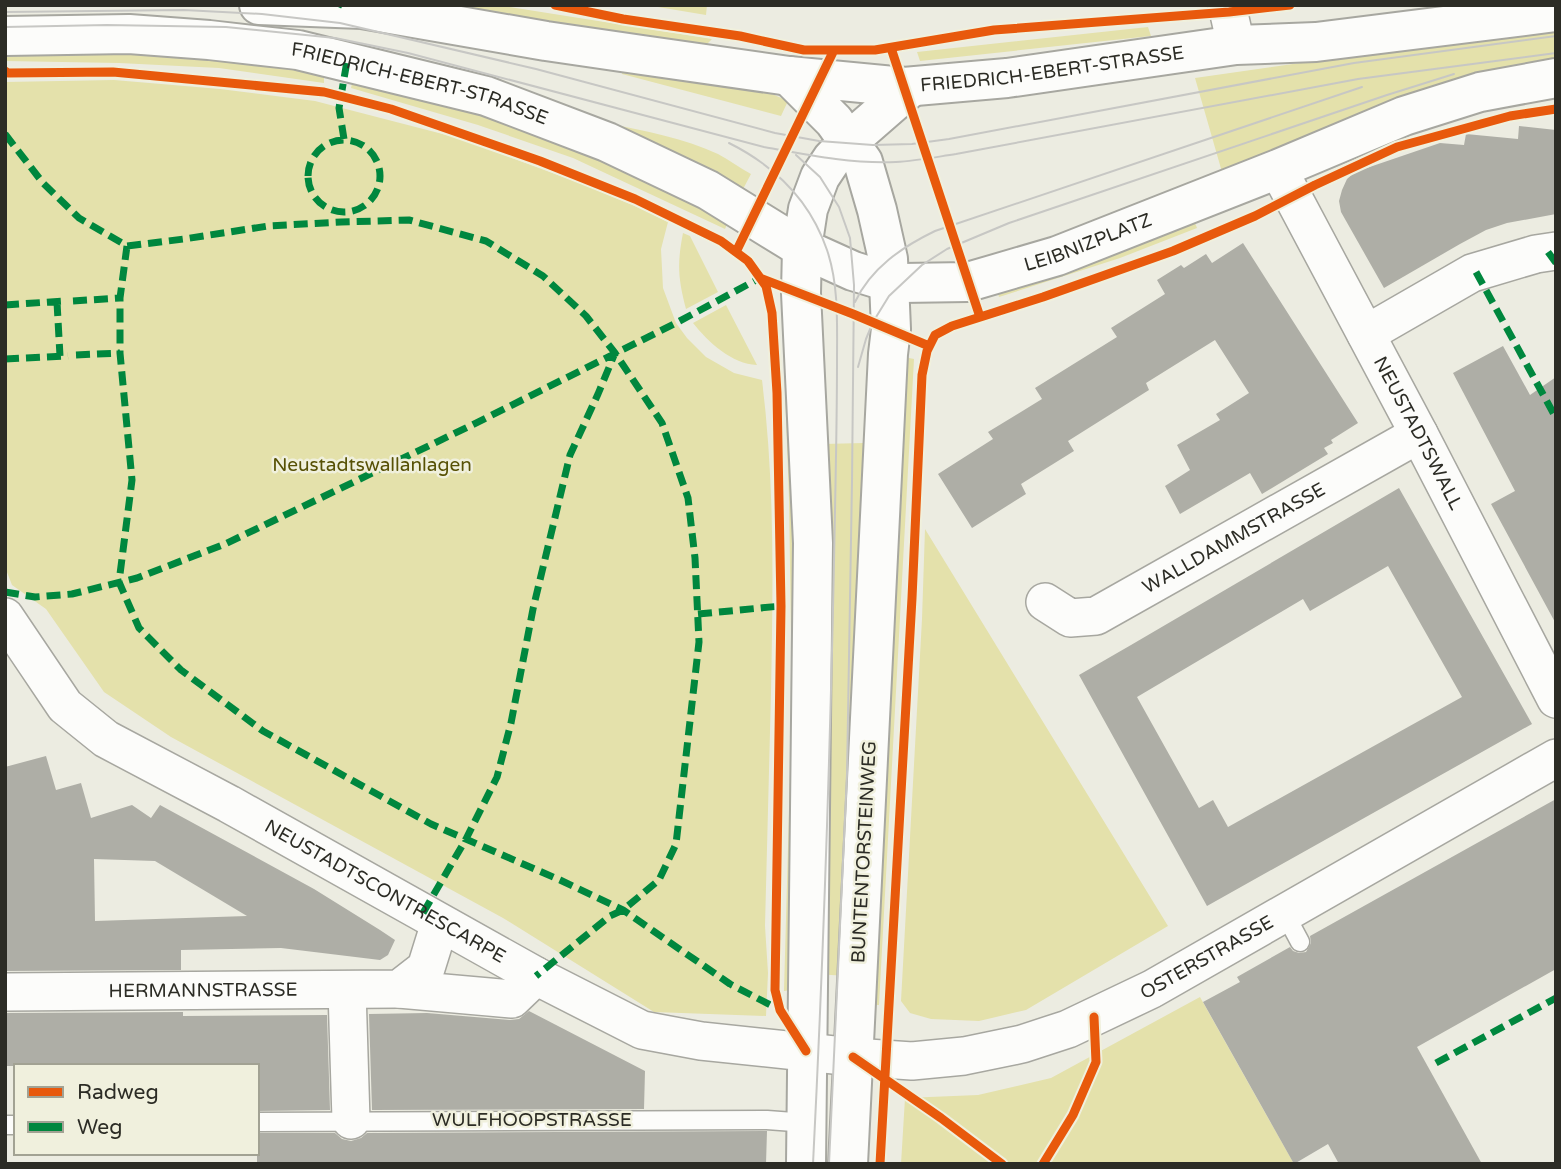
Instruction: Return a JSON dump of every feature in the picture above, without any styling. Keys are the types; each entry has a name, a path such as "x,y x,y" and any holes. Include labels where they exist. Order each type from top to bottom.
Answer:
{"main road":[{"name":"FRIEDRICH-EBERT-STRASSE","path":"259,5 362,9 546,41 789,76 911,87 1007,78 1237,45 1316,43 1443,15 1556,12"},
{"name":"FRIEDRICH-EBERT-STRASSE","path":"5,36 129,34 298,50 486,96 607,142 695,184 802,248"},
{"path":"789,76 834,121 863,162 888,260 889,282"},
{"path":"1278,169 1404,116 1480,92 1556,78"},
{"path":"802,248 808,209 820,177 832,159 911,87"},
{"name":"LEIBNIZPLATZ","path":"802,248 853,271 889,282 968,282 1057,256 1278,169"},
{"name":"BUNTENTORSTEINWEG","path":"802,248 801,293 813,543 829,1054 848,1164"},
{"name":"BUNTENTORSTEINWEG","path":"806,1164 807,1124 829,1054 879,541 891,329 889,282"}],"street":[{"path":"1227,5 1237,45"},
{"name":"NEUSTADTSWALL","path":"1278,169 1556,699"},
{"path":"1366,334 1472,273 1536,254 1556,251"},
{"name":"WALLDAMMSTRASSE","path":"1045,602 1070,618 1096,616 1419,434"},
{"name":"NEUSTADTSCONTRESCARPE","path":"5,617 65,706 106,739 229,804 536,976 642,1030 701,1041 829,1054"},
{"name":"OSTERSTRASSE","path":"829,1054 912,1061 964,1056 1023,1044 1094,1017 1292,927 1556,758"},
{"path":"398,989 426,968 440,923"},
{"name":"HERMANNSTRASSE","path":"5,992 398,989 512,999 536,976"},
{"path":"347,990 351,1120"}],"lane":[{"name":"WULFHOOPSTRASSE","path":"259,1122 767,1120 807,1124"}],"green space":[{"path":"416,5 497,5 712,39 703,48"},
{"path":"646,5 707,5 706,15"},
{"path":"1148,27 1151,36 920,61 917,52"},
{"path":"1556,30 1556,62 1222,172 1195,78 1349,56"},
{"path":"117,51 218,58 324,74 324,83 219,68 5,61 5,53"},
{"path":"622,68 763,90 788,101 781,116 622,74"},
{"path":"353,79 478,113 576,147 728,222 725,229 573,158 478,125 351,88"},
{"name":"Neustadtswallanlagen","path":"114,80 315,101 458,138 582,184 668,222 661,249 663,288 676,323 706,357 734,373 762,380 771,497 772,575 765,926 768,973 766,1016 654,1012 503,918 171,737 104,692 46,609 12,585 5,567 5,82"},
{"path":"607,123 692,144 718,154 751,174 742,191"},
{"path":"1193,218 1197,228 1120,258 999,297 996,287"},
{"path":"683,233 690,236 718,292 686,309 679,271"},
{"path":"726,305 757,365 739,361 721,351 693,323"},
{"path":"782,309 792,311 795,345 791,990 784,991 792,702 789,499"},
{"path":"904,357 914,359 879,1005 873,1005"},
{"path":"864,443 848,976 814,974 823,444"},
{"path":"925,529 1168,926 1026,1010 979,1021 931,1019 910,1013 901,1001"},
{"path":"1200,997 1294,1164 901,1164 905,1098 978,1095 1051,1078"}],"building":[{"path":"1519,126 1556,130 1556,214 1507,223 1486,230 1384,288 1341,212 1339,201 1347,179 1355,172 1440,143 1464,145 1466,134 1518,139"},
{"path":"1243,243 1358,423 1331,440 1333,443 1324,448 1328,454 1262,494 1250,473 1180,514 1165,486 1190,470 1177,445 1220,420 1216,414 1249,393 1215,340 1146,383 1149,390 1068,441 1074,451 1021,484 1026,494 972,528 938,474 993,439 988,432 1042,399 1035,388 1117,337 1111,328 1165,294 1157,280 1206,254 1212,263"},
{"path":"1503,346 1530,395 1556,377 1556,624 1491,504 1515,491 1453,373"},
{"path":"1399,488 1532,724 1207,906 1079,675","holes":["1388,566 1462,697 1228,827 1213,800 1199,808 1137,697 1303,599 1310,611"]},
{"path":"46,756 56,790 81,783 91,818 132,805 151,818 160,805 314,889 380,930 395,940 388,955 380,960 281,948 181,950 181,970 5,971 5,767","holes":["94,859 155,861 247,916 95,921"]},
{"path":"1556,799 1556,969 1417,1047 1482,1164 1339,1164 1328,1144 1294,1164 1203,1002 1240,982 1237,977 1290,947 1299,953 1306,952 1311,943 1310,936"},
{"path":"529,1011 645,1071 644,1109 372,1110 369,1014 427,1013 510,1020 519,1019"},
{"path":"183,1012 183,1016 327,1015 330,1110 259,1111 259,1064 5,1066 5,1013"},
{"path":"767,1131 766,1164 257,1164 259,1133 335,1133 342,1139 351,1141 367,1133"}],"tram line":[{"path":"5,12 184,10 262,14 340,23 536,69 775,133 819,141 873,145 949,139 1354,63 1556,36"},
{"path":"5,27 226,27 335,38 408,53 764,147 863,162 911,161 956,154 1358,79 1556,53"},
{"path":"858,367 873,322 889,296 922,265 947,249 1009,223 1454,74"},
{"path":"855,302 870,279 889,260 935,231 1362,87"},
{"path":"729,143 761,162 801,200 827,250 835,291 837,398 831,674 813,1164"},
{"path":"796,155 820,177 839,207 850,238 854,285 847,774 829,1164"}],"marked path":[{"path":"344,139 339,108 347,61"},
{"path":"5,134 43,183 79,218 127,246 268,226 409,220 486,241 543,276 586,316 615,353 662,423 688,498 695,558 699,642 676,844 659,880 536,976"},
{"path":"351,140 370,150 378,162 380,176 378,190 370,202 358,210 337,212 318,202 310,190 308,169 318,150 330,142 351,140"},
{"path":"127,246 120,298 120,353 132,480 119,582 139,628 181,670 263,731 431,824 623,910 730,984 780,1010"},
{"path":"1548,252 1556,263"},
{"path":"1476,272 1556,418"},
{"path":"5,592 35,597 72,594 137,578 225,544 472,425 760,278 767,281"},
{"path":"73,301 120,298"},
{"path":"5,305 64,301"},
{"path":"57,302 60,356"},
{"path":"76,355 120,353"},
{"path":"423,913 466,839 497,777 570,455 615,353"},
{"path":"5,359 68,356"},
{"path":"698,614 781,606"},
{"path":"1436,1063 1556,998"}],"cycle path":[{"path":"555,5 623,19 740,36 804,50 875,50 994,30 1290,5"},
{"path":"891,48 980,317"},
{"path":"736,252 834,50"},
{"path":"5,71 113,72 324,92 391,109 540,161 635,199 721,241 748,261 766,286 772,313 777,393 781,606 775,990 780,1010 806,1051"},
{"path":"880,1164 922,375 927,351 935,335 952,326 1173,251 1255,216 1397,147 1510,116 1556,109"},
{"path":"760,278 929,346"},
{"path":"1043,1164 1073,1115 1096,1062 1094,1017"},
{"path":"853,1057 1002,1164"}]}
